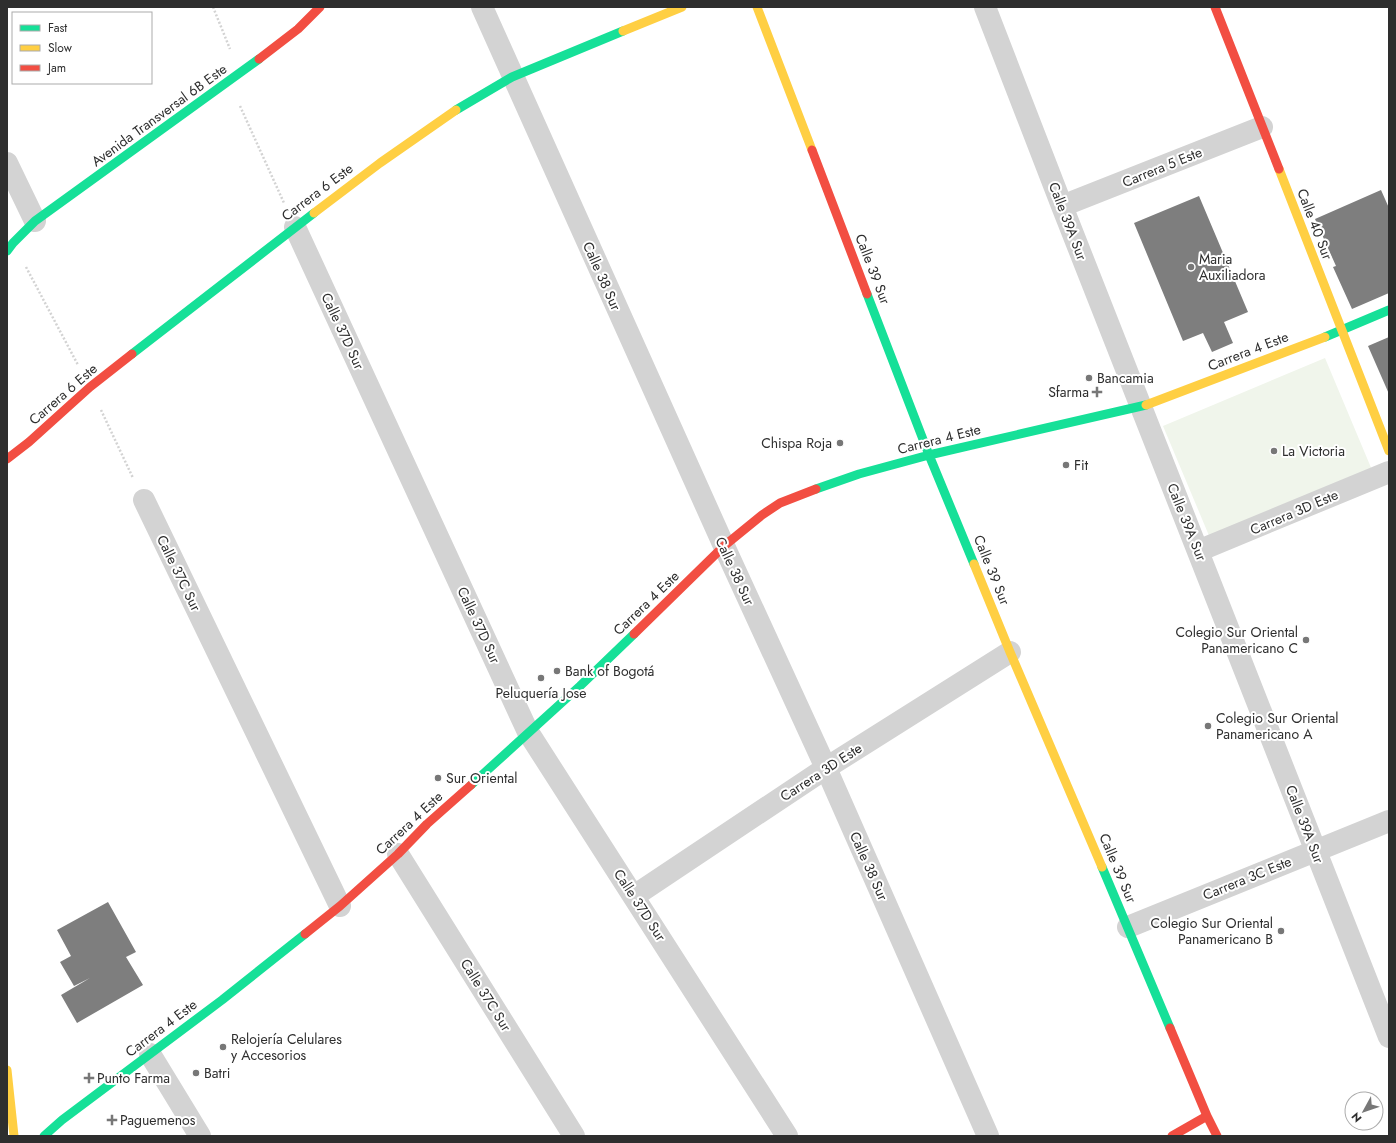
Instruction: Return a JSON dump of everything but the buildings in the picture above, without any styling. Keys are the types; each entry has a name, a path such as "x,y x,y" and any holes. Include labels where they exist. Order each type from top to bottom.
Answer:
{"street":[{"name":"Avenida Transversal 6B Este","path":"7,251 35,221 240,74 298,29 320,7"},
{"name":"Calle 38 Sur","path":"482,7 512,77 724,546 826,768 988,1136"},
{"name":"Carrera 6 Este","path":"7,459 29,442 90,387 295,226 380,163 462,106 512,77 682,7"},
{"name":"Calle 39 Sur","path":"757,7 930,455 1010,652 1207,1116 1217,1136"},
{"name":"Calle 39A Sur","path":"985,7 1389,1037"},
{"name":"Calle 40 Sur","path":"1214,7 1389,451"},
{"name":"Carrera 5 Este","path":"1062,206 1262,127"},
{"path":"7,163 35,221"},
{"name":"Calle 37D Sur","path":"295,226 528,732 787,1136"},
{"name":"Carrera 4 Este","path":"44,1136 62,1120 259,972 340,906 398,854 427,824 636,632 724,546 762,515 780,503 859,474 930,455 1141,407 1342,331 1389,310"},
{"name":"Carrera 3D Este","path":"1198,551 1389,472"},
{"name":"Calle 37C Sur","path":"144,500 340,906"},
{"name":"Carrera 3D Este","path":"634,896 826,768 1010,652"},
{"name":"Carrera 3C Este","path":"1128,927 1389,821"},
{"name":"Calle 37C Sur","path":"398,854 574,1136"},
{"path":"150,1054 200,1136"},
{"path":"7,1070 14,1136"},
{"path":"1172,1136 1207,1116"}],"path":[{"path":"213,7 240,74"},
{"path":"229,82 295,226"},
{"path":"13,243 90,387 144,500"}],"shaded area":[{"path":"1325,358 1372,470 1210,538 1163,426"}],"traffic: fast":[{"path":"456,110 512,77 623,31"},
{"path":"7,251 35,221 259,59"},
{"path":"132,354 314,213"},
{"path":"867,294 929,455 974,564"},
{"path":"1325,337 1389,310"},
{"path":"816,489 859,474 929,455 1146,405"},
{"path":"471,785 580,686 634,634"},
{"path":"1102,867 1170,1028"},
{"path":"44,1136 62,1120 222,1000 305,934"}],"traffic: slow":[{"path":"623,31 682,7"},
{"path":"757,7 812,150"},
{"path":"314,213 380,163 456,110"},
{"path":"1279,169 1389,451"},
{"path":"1146,405 1325,337"},
{"path":"974,564 1102,867"},
{"path":"7,1070 14,1136"}],"traffic: jam":[{"path":"259,59 298,29 320,7"},
{"path":"1215,7 1279,169"},
{"path":"812,150 867,294"},
{"path":"7,459 29,442 90,387 132,354"},
{"path":"634,634 724,546 762,515 780,503 816,489"},
{"path":"305,934 340,906 398,854 427,824 471,785"},
{"path":"1170,1028 1217,1136"},
{"path":"1172,1136 1207,1116"}],"place":[{"name":"Maria Auxiliadora","path":"1191,267"},
{"name":"Bancamia","path":"1089,378"},
{"name":"Sfarma","path":"1097,392"},
{"name":"Chispa Roja","path":"840,443"},
{"name":"La Victoria","path":"1274,451"},
{"name":"Fit","path":"1066,465"},
{"name":"Colegio Sur Oriental Panamericano C","path":"1306,640"},
{"name":"Bank of Bogotá","path":"557,671"},
{"name":"Peluquería Jose","path":"541,678"},
{"name":"Colegio Sur Oriental Panamericano A","path":"1208,726"},
{"name":"Sur Oriental","path":"438,778"},
{"name":"Colegio Sur Oriental Panamericano B","path":"1281,931"},
{"name":"Relojería Celulares y Accesorios","path":"223,1047"},
{"name":"Batri","path":"196,1073"},
{"name":"Punto Farma","path":"89,1078"},
{"name":"Paguemenos","path":"112,1120"}]}
